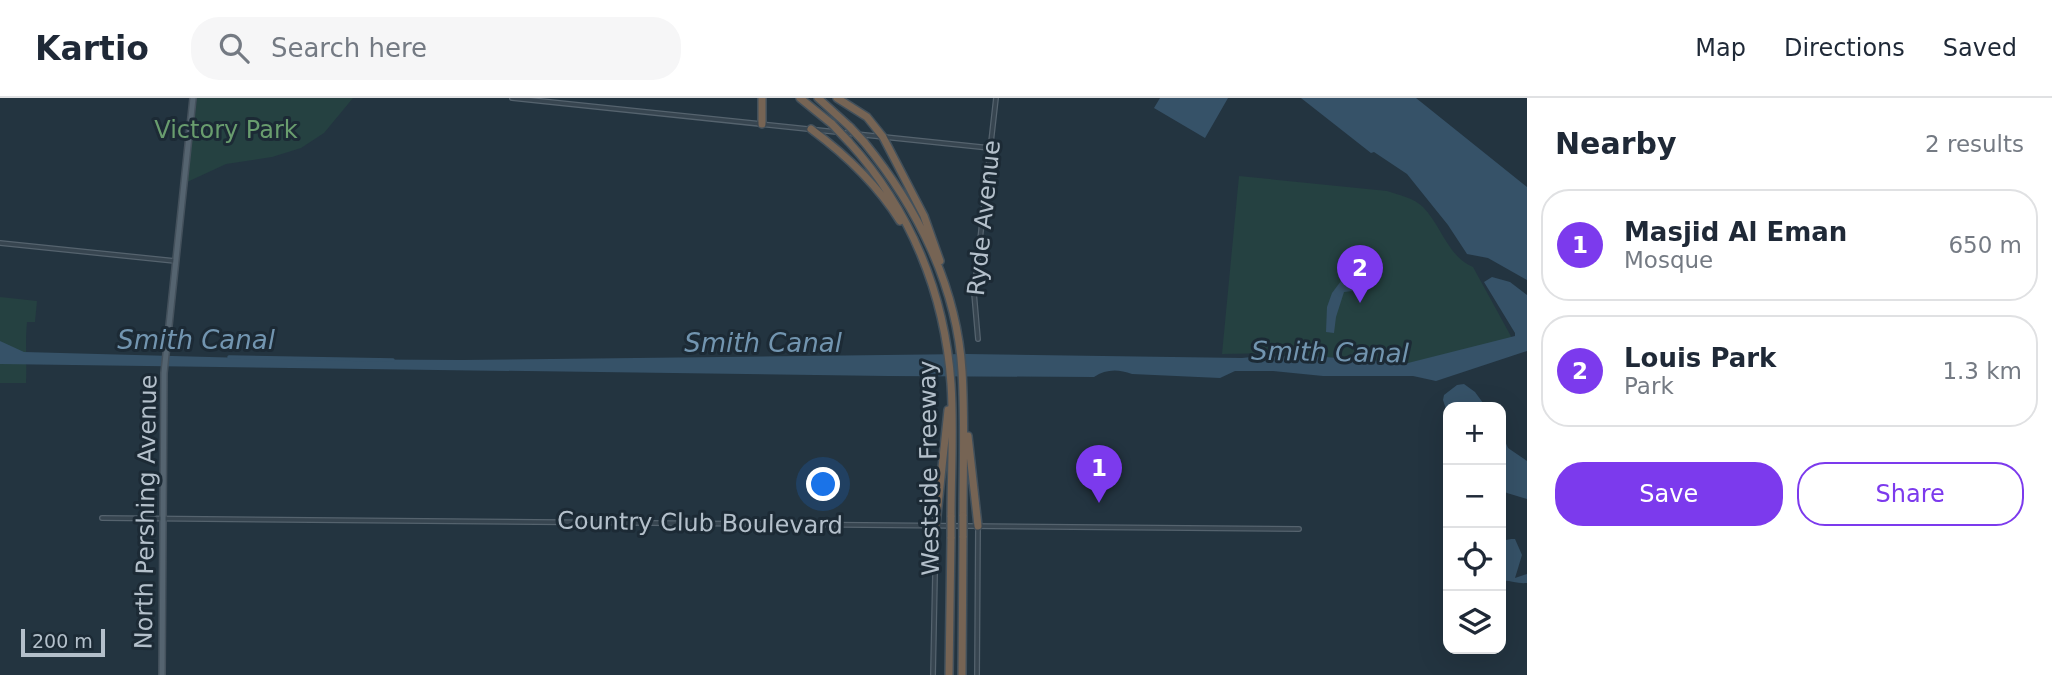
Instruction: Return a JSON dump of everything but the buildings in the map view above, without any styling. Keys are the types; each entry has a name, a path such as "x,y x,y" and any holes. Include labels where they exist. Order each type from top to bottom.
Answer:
{"highway":[{"path":"762,98 762,124"},
{"name":"Westside Freeway","path":"800,98 830,128 849,142 890,194 913,235 939,305 951,384 948,675"},
{"name":"Westside Freeway","path":"818,98 864,142 890,177 916,218 947,293 957,334 964,395 962,675"},
{"path":"837,98 867,117 883,136 931,231 947,293"},
{"path":"828,142 830,128"},
{"path":"811,129 862,172 878,190 924,261"},
{"path":"964,395 978,526"},
{"path":"936,525 946,420 951,399"}],"main road":[{"name":"North Pershing Avenue","path":"162,675 164,368 193,98"}],"street":[{"path":"512,98 811,129 830,128 990,148"},
{"name":"Ryde Avenue","path":"978,339 974,293 996,98"},
{"path":"890,149 895,138"},
{"path":"0,243 176,261"},
{"name":"Country Club Boulevard","path":"102,518 1299,529"},
{"path":"933,675 936,525"},
{"path":"977,675 978,526"}],"green space":[{"name":"Victory Park","path":"197,98 353,98 324,133 301,148 272,157 226,164 187,182"},
{"path":"1239,176 1387,191 1415,201 1429,214 1457,256 1473,267 1513,340 1410,364 1276,353 1222,354"},
{"path":"0,297 37,301 35,322 27,322 26,383 0,383"}],"water":[{"path":"1160,98 1228,98 1205,138 1154,108"},
{"path":"1301,98 1416,98 1527,187 1527,280 1488,258 1467,254 1448,225 1407,174 1374,152 1371,153"},
{"path":"1364,269 1357,279 1361,290 1344,292 1334,333 1326,332 1327,307 1332,293 1344,277"},
{"path":"1492,277 1510,282 1527,295 1527,351 1436,381 1413,376 1323,376 1273,371 1235,371 1220,378 1117,371 1103,372 1094,377 887,376 0,364 0,341 24,352 282,359 462,360 966,354 1242,358 1298,355 1408,363 1515,336 1484,282"},
{"path":"1464,384 1482,402 1444,402 1444,395 1457,385"},
{"path":"1506,443 1508,448 1527,461 1527,499 1507,493"},
{"path":"1515,539 1522,555 1515,578 1527,574 1527,583 1506,581 1506,540"}],"waterway":[{"name":"Smith Canal","path":"229,357 393,360"}],"place":[{"name":"Louis Park","path":"1360,303"},
{"name":"Masjid Al Eman","path":"1099,503"}]}
